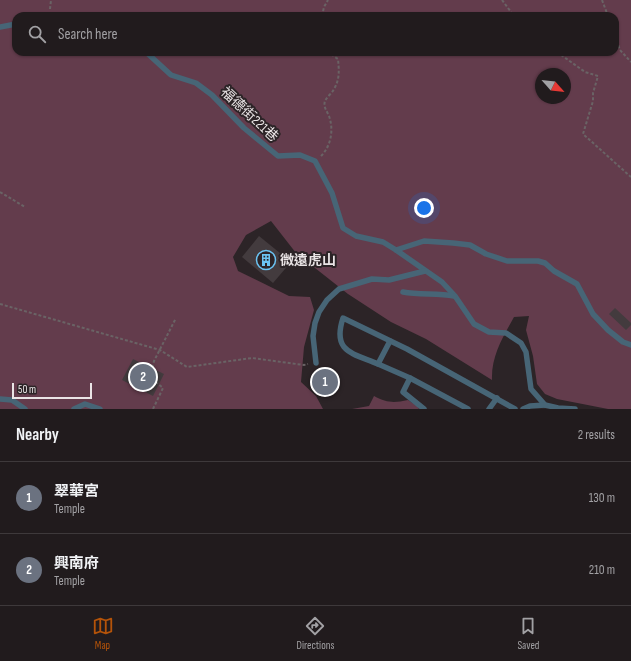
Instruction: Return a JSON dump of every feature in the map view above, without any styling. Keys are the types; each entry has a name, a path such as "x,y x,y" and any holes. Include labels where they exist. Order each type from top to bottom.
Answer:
{"lane":[{"path":"0,27 12,25"},
{"name":"福德街221巷","path":"151,56 172,75 196,83 212,95 244,128 278,156 300,155 315,161"},
{"path":"315,161 332,193 343,228 356,236 383,242 396,250 442,282 474,324 488,332 506,333 521,343 526,352 531,389 546,405"},
{"path":"396,250 424,241 453,243 470,245 486,254 507,261 538,261 545,263 554,272 577,284 593,314 608,330 624,342 631,345"},
{"path":"316,363 313,336 315,324 319,312 327,300 339,289 372,279 389,280 425,271"},
{"path":"403,292 419,295 439,293 454,296"},
{"path":"468,409 410,378 345,350 341,344 340,336 340,327 343,318 390,341 515,409"},
{"path":"378,364 390,341"},
{"path":"410,378 403,392 424,409"},
{"path":"489,409 497,398"},
{"path":"0,399 12,400 25,409"},
{"path":"74,409 85,404 97,408"},
{"path":"523,409 530,406 546,405 558,408 575,409"}],"path":[{"path":"323,12 328,0"},
{"path":"502,0 511,12"},
{"path":"602,0 606,12"},
{"path":"619,47 631,62"},
{"path":"315,161 327,151 331,138 330,118 325,107 325,101 334,88 340,74 338,59 334,56"},
{"path":"563,56 585,72 598,76 592,93 593,101 583,134 631,177"},
{"path":"0,192 25,206"},
{"path":"0,304 160,350 187,366 252,358 304,365 316,363"},
{"path":"153,409 163,388 150,377 154,361 176,318"}],"shaded area":[{"path":"0,0 631,0 631,409 608,409 557,399 545,394 537,384 533,356 526,330 529,316 514,317 502,339 493,363 492,380 426,339 391,322 348,294 296,253 271,221 246,235 233,257 238,271 289,296 310,297 314,310 304,347 301,382 316,396 323,409 0,409"},
{"path":"374,396 391,402 408,400 419,409 352,409 369,406"}],"building":[{"name":"微遠虎山","path":"259,236 291,262 273,283 242,257"},
{"path":"615,308 631,323 626,330 609,314"},
{"path":"133,359 164,374 153,396 122,380"},
{"path":"330,376 332,386 320,389 318,378"}],"place":[{"name":"微遠虎山","path":"266,260"},
{"name":"興南府","path":"143,377"},
{"name":"翠華宮","path":"325,382"}]}
